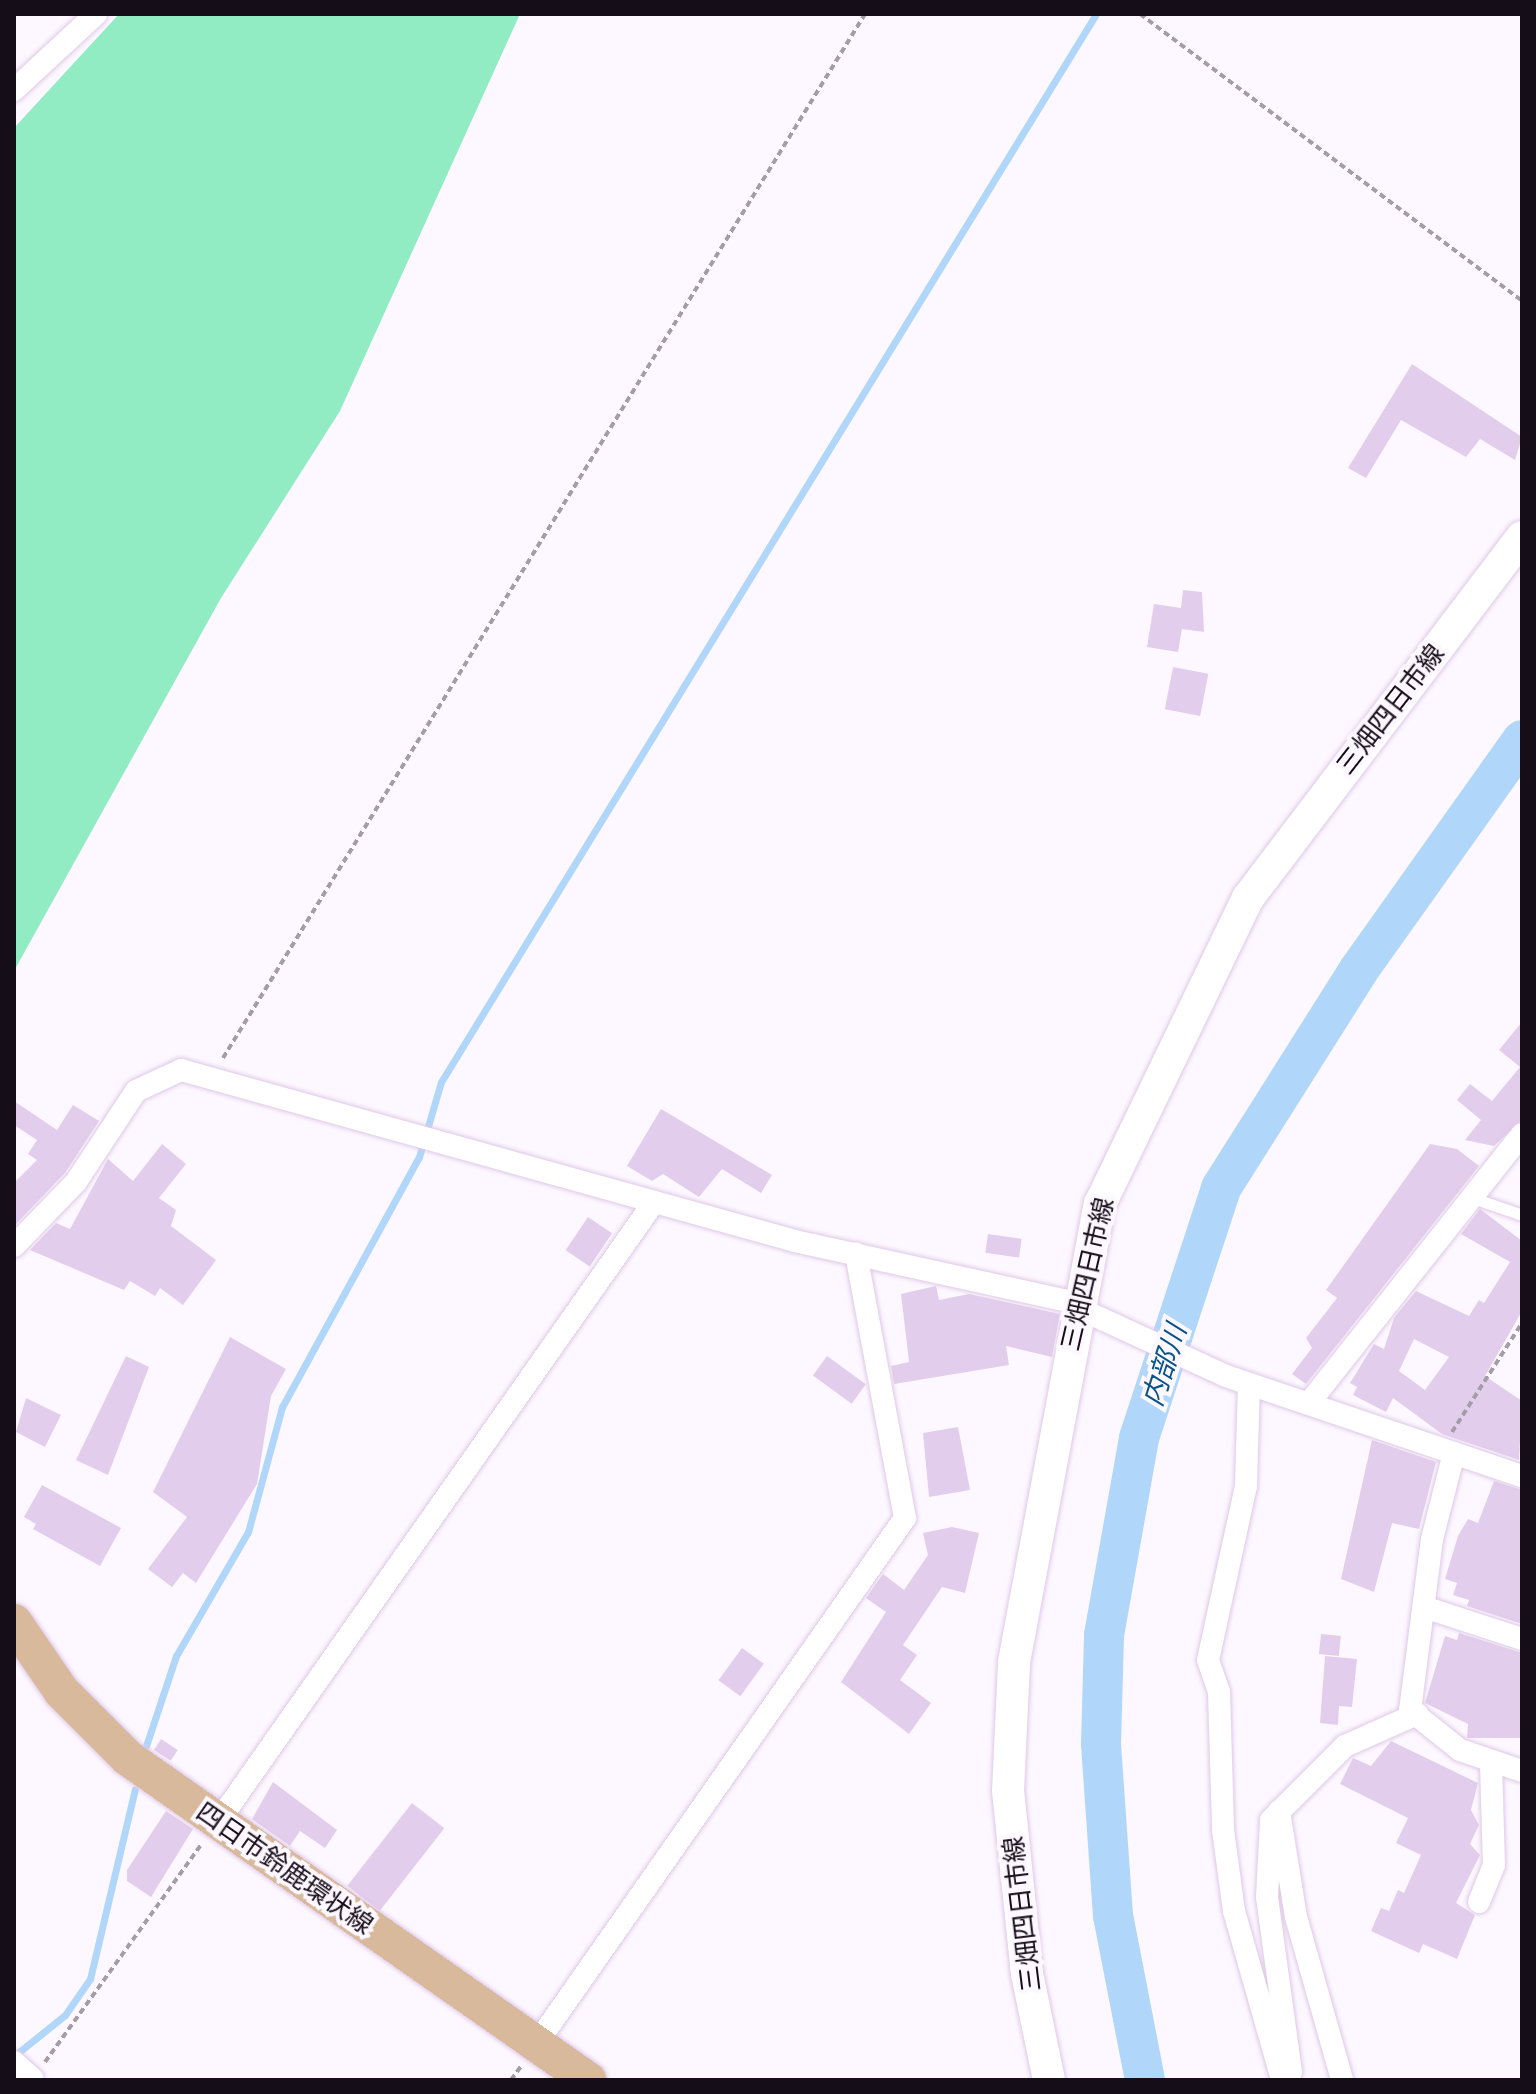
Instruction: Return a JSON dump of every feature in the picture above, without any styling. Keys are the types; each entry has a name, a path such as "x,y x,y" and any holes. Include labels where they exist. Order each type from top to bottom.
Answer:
{"main road":[{"name":"三畑四日市線","path":"1049,2080 1027,1974 1008,1791 1014,1662 1076,1305 1116,1164 1248,898 1522,537"},
{"name":"四日市鈴鹿環状線","path":"14,1622 62,1692 105,1737 218,1822 588,2080"}],"street":[{"path":"14,90 96,14"},
{"path":"14,1246 76,1182 143,1084 168,1071 212,1076 654,1202 1076,1305 1226,1376 1522,1476"},
{"path":"1309,1403 1522,1134"},
{"path":"218,1822 654,1202"},
{"path":"537,2043 905,1518 856,1253"},
{"path":"1249,1384 1246,1486 1208,1660 1219,1692 1223,1830 1234,1911 1282,2080"},
{"path":"1448,1451 1432,1539 1410,1710 1460,1750 1522,1771"},
{"path":"1424,1607 1522,1639"},
{"path":"1292,2080 1267,1897 1271,1820 1345,1746 1417,1714"},
{"path":"1479,1902 1494,1865 1491,1761"},
{"path":"1279,1811 1296,1917 1342,2080"}],"lane":[{"path":"1473,1198 1522,1215"}],"path":[{"path":"212,1076 865,14"},
{"path":"1140,14 1522,301"},
{"path":"1448,1451 1522,1323"},
{"path":"21,2069 218,1822"}],"green space":[{"path":"119,14 520,14 340,411 221,598 14,971 14,128"}],"building":[{"path":"1412,364 1522,437 1515,460 1480,439 1466,457 1401,420 1366,478 1348,468"},
{"path":"1183,590 1202,592 1204,632 1182,629 1178,652 1147,647 1154,604 1181,608"},
{"path":"1173,667 1208,674 1200,716 1165,709"},
{"path":"1522,1022 1522,1120 1494,1146 1465,1140 1481,1120 1457,1100 1470,1084 1492,1101 1520,1067 1499,1050"},
{"path":"14,1101 57,1130 73,1105 99,1121 65,1173 14,1226 14,1183 37,1160 28,1154 37,1140 14,1125"},
{"path":"661,1109 772,1175 761,1193 722,1169 699,1197 663,1174 652,1181 627,1166"},
{"path":"162,1144 186,1164 159,1198 176,1210 171,1226 216,1260 183,1305 160,1288 155,1296 130,1281 124,1290 30,1250 56,1223 70,1229 108,1159 133,1181"},
{"path":"1430,1144 1457,1149 1479,1166 1306,1384 1292,1374 1312,1348 1306,1338 1337,1298 1326,1290"},
{"path":"1480,1209 1522,1241 1522,1311 1485,1376 1522,1401 1519,1460 1442,1434 1393,1398 1386,1412 1353,1395 1357,1387 1350,1383 1374,1344 1384,1349 1394,1318 1416,1291 1469,1316 1479,1300 1484,1303 1510,1262 1461,1234","holes":["1414,1339 1449,1357 1425,1390 1399,1371"]},
{"path":"588,1217 612,1233 590,1266 566,1250"},
{"path":"988,1234 1022,1239 1019,1258 985,1253"},
{"path":"936,1286 939,1300 969,1294 1060,1314 1052,1357 1006,1346 1009,1365 894,1384 891,1366 909,1362 901,1294"},
{"path":"230,1337 286,1369 271,1396 257,1484 196,1583 183,1573 172,1587 148,1569 187,1517 153,1492"},
{"path":"126,1356 149,1367 108,1475 76,1460"},
{"path":"827,1356 866,1384 852,1404 813,1375"},
{"path":"26,1398 61,1415 45,1447 16,1432"},
{"path":"958,1427 970,1490 929,1497 923,1433"},
{"path":"1372,1440 1436,1462 1419,1529 1392,1523 1374,1592 1341,1579"},
{"path":"1494,1481 1522,1490 1522,1624 1467,1606 1469,1600 1453,1595 1457,1583 1445,1579 1458,1536 1468,1519 1478,1523"},
{"path":"42,1485 121,1528 100,1566 33,1529 36,1524 24,1517"},
{"path":"952,1527 979,1533 965,1593 942,1587 903,1645 917,1655 900,1680 931,1703 909,1734 841,1682 886,1612 866,1598 883,1574 904,1590 928,1555 923,1533"},
{"path":"1459,1633 1522,1653 1522,1738 1467,1738 1468,1724 1425,1703 1445,1636 1457,1640"},
{"path":"1321,1634 1341,1636 1339,1656 1319,1654"},
{"path":"742,1648 764,1664 740,1696 718,1680"},
{"path":"1325,1656 1357,1659 1352,1707 1339,1706 1338,1725 1320,1723"},
{"path":"161,1739 178,1750 171,1761 154,1750"},
{"path":"1391,1741 1478,1783 1471,1810 1479,1825 1470,1844 1480,1855 1456,1903 1475,1915 1457,1959 1423,1944 1419,1953 1371,1931 1381,1908 1389,1911 1398,1890 1404,1893 1421,1855 1396,1843 1408,1818 1340,1784 1353,1758 1371,1766"},
{"path":"273,1782 337,1830 325,1848 300,1831 290,1846 252,1819"},
{"path":"412,1803 444,1828 380,1911 347,1886"},
{"path":"166,1811 193,1829 151,1897 127,1881 127,1870"}],"waterway":[{"path":"146,1746 176,1656 248,1532 282,1407 419,1157 441,1082 1096,14"},
{"name":"内部川","path":"1145,2080 1113,1916 1101,1744 1104,1635 1139,1438 1221,1188 1358,971 1522,740"},
{"path":"14,2056 65,2015 90,1979 135,1789"}]}
